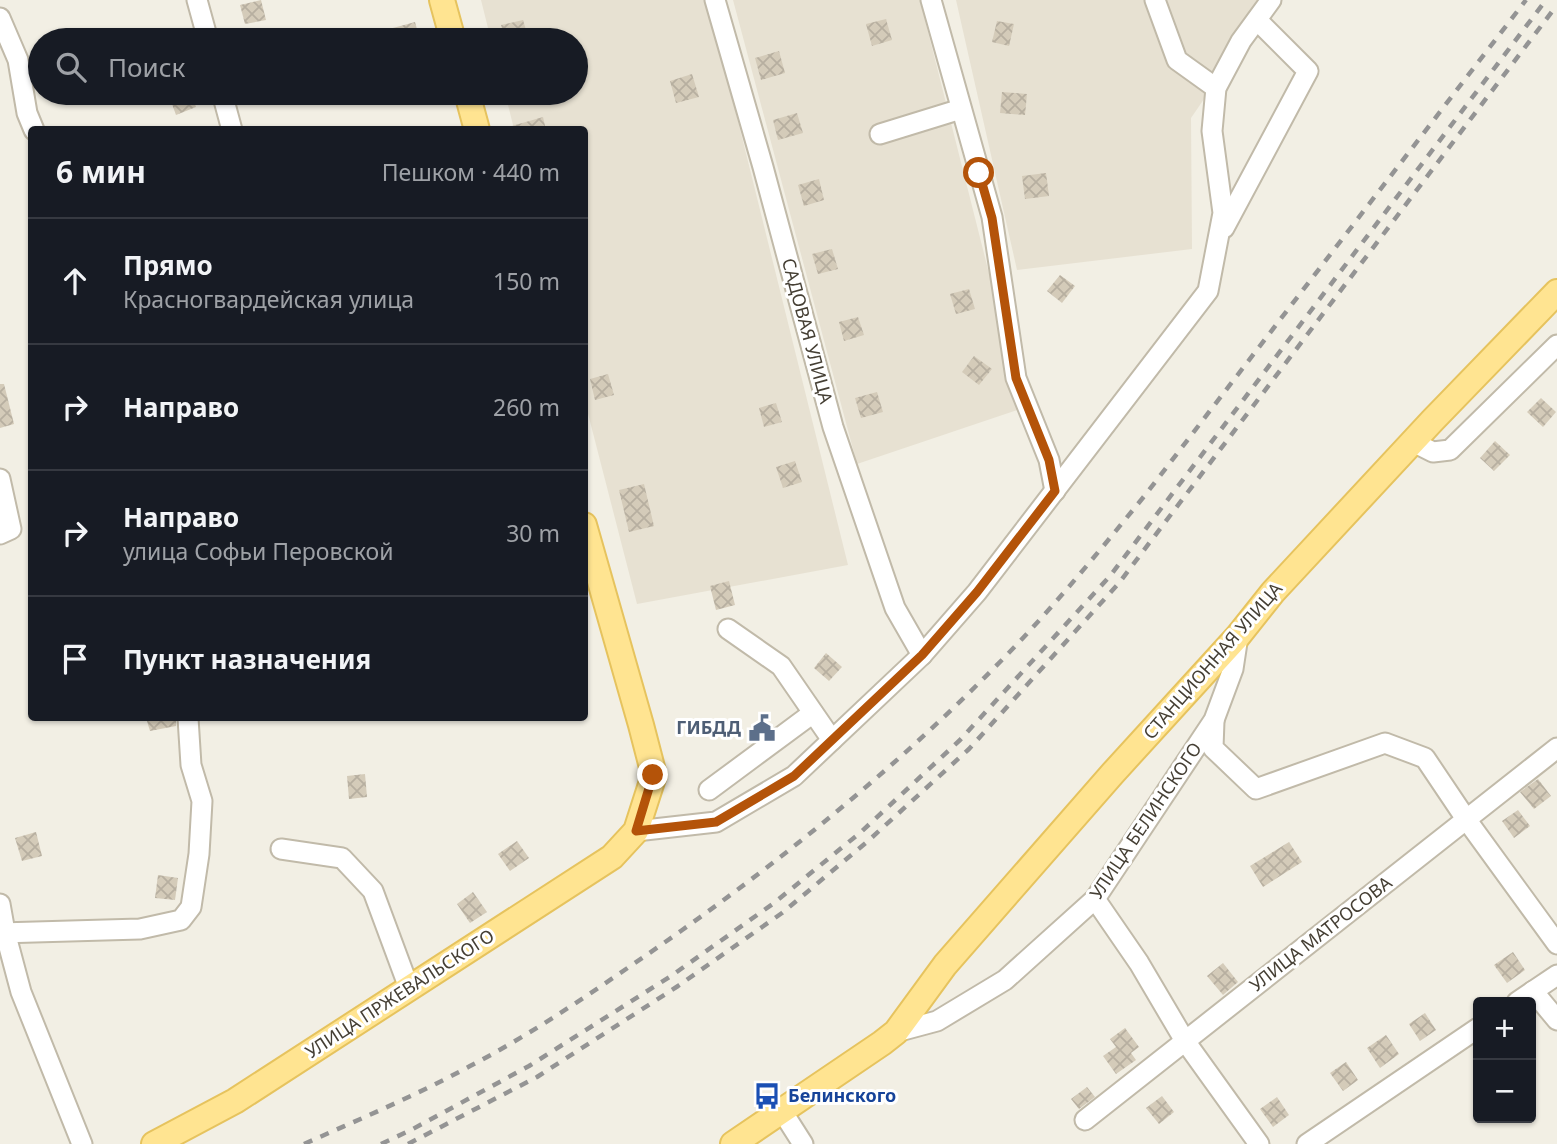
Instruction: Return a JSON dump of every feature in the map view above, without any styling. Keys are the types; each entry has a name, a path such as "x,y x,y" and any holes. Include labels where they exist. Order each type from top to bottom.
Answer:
{"main road":[{"path":"442,0 450,28"},
{"path":"470,105 476,126"},
{"name":"СТАНЦИОННАЯ УЛИЦА","path":"889,1037 945,965 1113,773 1238,636 1273,592 1557,292"},
{"path":"588,539 653,775 636,831"},
{"name":"УЛИЦА ПРЖЕВАЛЬСКОГО","path":"154,1144 235,1101 612,857 636,831"},
{"name":"УЛИЦА БЕЛИНСКОГО","path":"733,1144 889,1037"}],"street":[{"path":"197,0 205,28"},
{"name":"САДОВАЯ УЛИЦА","path":"715,0 833,427 895,608 922,655"},
{"path":"931,0 992,218 1016,378 1049,460 1055,491"},
{"path":"1155,0 1177,60 1216,88"},
{"path":"636,831 716,822 794,776 922,655 977,592 1208,291 1223,213 1212,131 1216,88 1241,41 1271,0"},
{"path":"0,18 18,60 27,113 32,126"},
{"path":"1218,238 1308,71 1257,20"},
{"path":"225,105 231,126"},
{"path":"880,134 961,108"},
{"path":"1413,442 1433,452 1450,450 1557,345"},
{"path":"0,479 11,529 0,534"},
{"path":"728,629 781,666 832,740"},
{"name":"УЛИЦА БЕЛИНСКОГО","path":"889,1037 937,1021 1005,980 1095,899 1214,720 1233,669 1238,636"},
{"path":"709,790 813,713"},
{"path":"1214,720 1213,748 1255,789 1385,743 1425,758 1557,944"},
{"path":"2,932 140,929 181,920 191,907 199,854 202,801 191,765 188,721"},
{"name":"УЛИЦА МАТРОСОВА","path":"1085,1120 1557,748"},
{"path":"281,849 342,858 373,891 409,988"},
{"path":"1095,899 1139,963 1185,1041 1259,1144"},
{"path":"0,904 2,932 21,992 82,1144"},
{"path":"1524,997 1557,975"},
{"path":"1533,991 1557,1020"},
{"path":"1307,1144 1473,1031"},
{"path":"782,1111 803,1144"}],"shaded area":[{"path":"481,0 708,0 848,565 637,604 588,414 588,126 513,126 508,105 588,105 588,28 488,28"},
{"path":"733,0 920,0 1023,408 857,464"},
{"path":"956,0 1272,0 1191,118 1192,249 1017,270"}],"building":[{"path":"261,0 266,20 245,24 240,5"},
{"path":"886,19 892,40 872,46 866,24"},
{"path":"523,20 525,28 502,28 501,25"},
{"path":"997,21 1014,24 1009,46 992,42"},
{"path":"415,22 417,28 393,28"},
{"path":"779,51 785,73 761,80 755,58"},
{"path":"692,74 699,97 676,103 670,81"},
{"path":"1002,92 1027,94 1025,115 1000,113"},
{"path":"172,105 195,105 196,107 176,115"},
{"path":"797,113 803,133 778,140 773,120"},
{"path":"543,117 545,126 512,126"},
{"path":"1046,173 1049,196 1025,199 1022,176"},
{"path":"819,179 824,200 804,206 798,185"},
{"path":"832,249 838,269 818,274 812,254"},
{"path":"1060,275 1075,286 1062,303 1047,291"},
{"path":"969,289 975,309 956,314 950,294"},
{"path":"858,317 864,335 844,341 839,322"},
{"path":"974,356 992,369 979,385 962,372"},
{"path":"608,374 614,395 595,400 590,379"},
{"path":"0,384 4,384 14,424 0,428"},
{"path":"877,392 883,412 861,418 855,398"},
{"path":"1541,398 1556,412 1543,427 1527,412"},
{"path":"776,403 782,422 764,427 759,408"},
{"path":"1495,441 1510,455 1494,471 1480,458"},
{"path":"795,461 802,482 783,488 776,467"},
{"path":"644,484 654,526 629,532 619,490"},
{"path":"729,581 735,605 716,610 710,586"},
{"path":"826,653 842,667 829,681 814,668"},
{"path":"147,721 176,721 176,726 150,731"},
{"path":"365,774 367,797 349,799 347,776"},
{"path":"1538,779 1551,796 1534,809 1520,792"},
{"path":"1518,810 1530,826 1514,838 1502,821"},
{"path":"36,832 42,856 22,861 15,838"},
{"path":"517,841 529,858 510,871 498,854"},
{"path":"1289,842 1302,862 1263,887 1250,866"},
{"path":"158,875 178,878 175,900 155,898"},
{"path":"473,892 487,912 470,923 457,904"},
{"path":"1513,952 1525,970 1507,983 1494,965"},
{"path":"1223,963 1238,982 1223,995 1207,976"},
{"path":"1425,1013 1436,1030 1420,1041 1409,1024"},
{"path":"1125,1028 1139,1047 1131,1053 1136,1060 1116,1074 1103,1056 1116,1047 1110,1039"},
{"path":"1386,1035 1399,1054 1380,1068 1367,1048"},
{"path":"1346,1062 1358,1080 1343,1091 1330,1073"},
{"path":"1087,1087 1095,1097 1079,1109 1071,1099"},
{"path":"1162,1096 1174,1112 1159,1124 1146,1108"},
{"path":"1277,1097 1289,1115 1273,1127 1260,1109"}],"railway":[{"path":"304,1144 409,1097 493,1054 605,983 694,922 784,854 870,783 953,708 1033,627 1146,494 1526,0"},
{"path":"381,1144 529,1066 671,976 774,903 861,832 960,740 1110,576 1546,0"},
{"path":"408,1144 537,1077 678,986 782,913 868,841 969,749 1119,583 1557,5"}],"place":[{"name":"ГИБДД","path":"762,728"},
{"name":"Белинского","path":"767,1096"}],"route":[{"path":"653,775 636,831 716,822 794,776 922,655 977,592 1055,491 1049,460 1016,378 992,218 979,173"}]}
